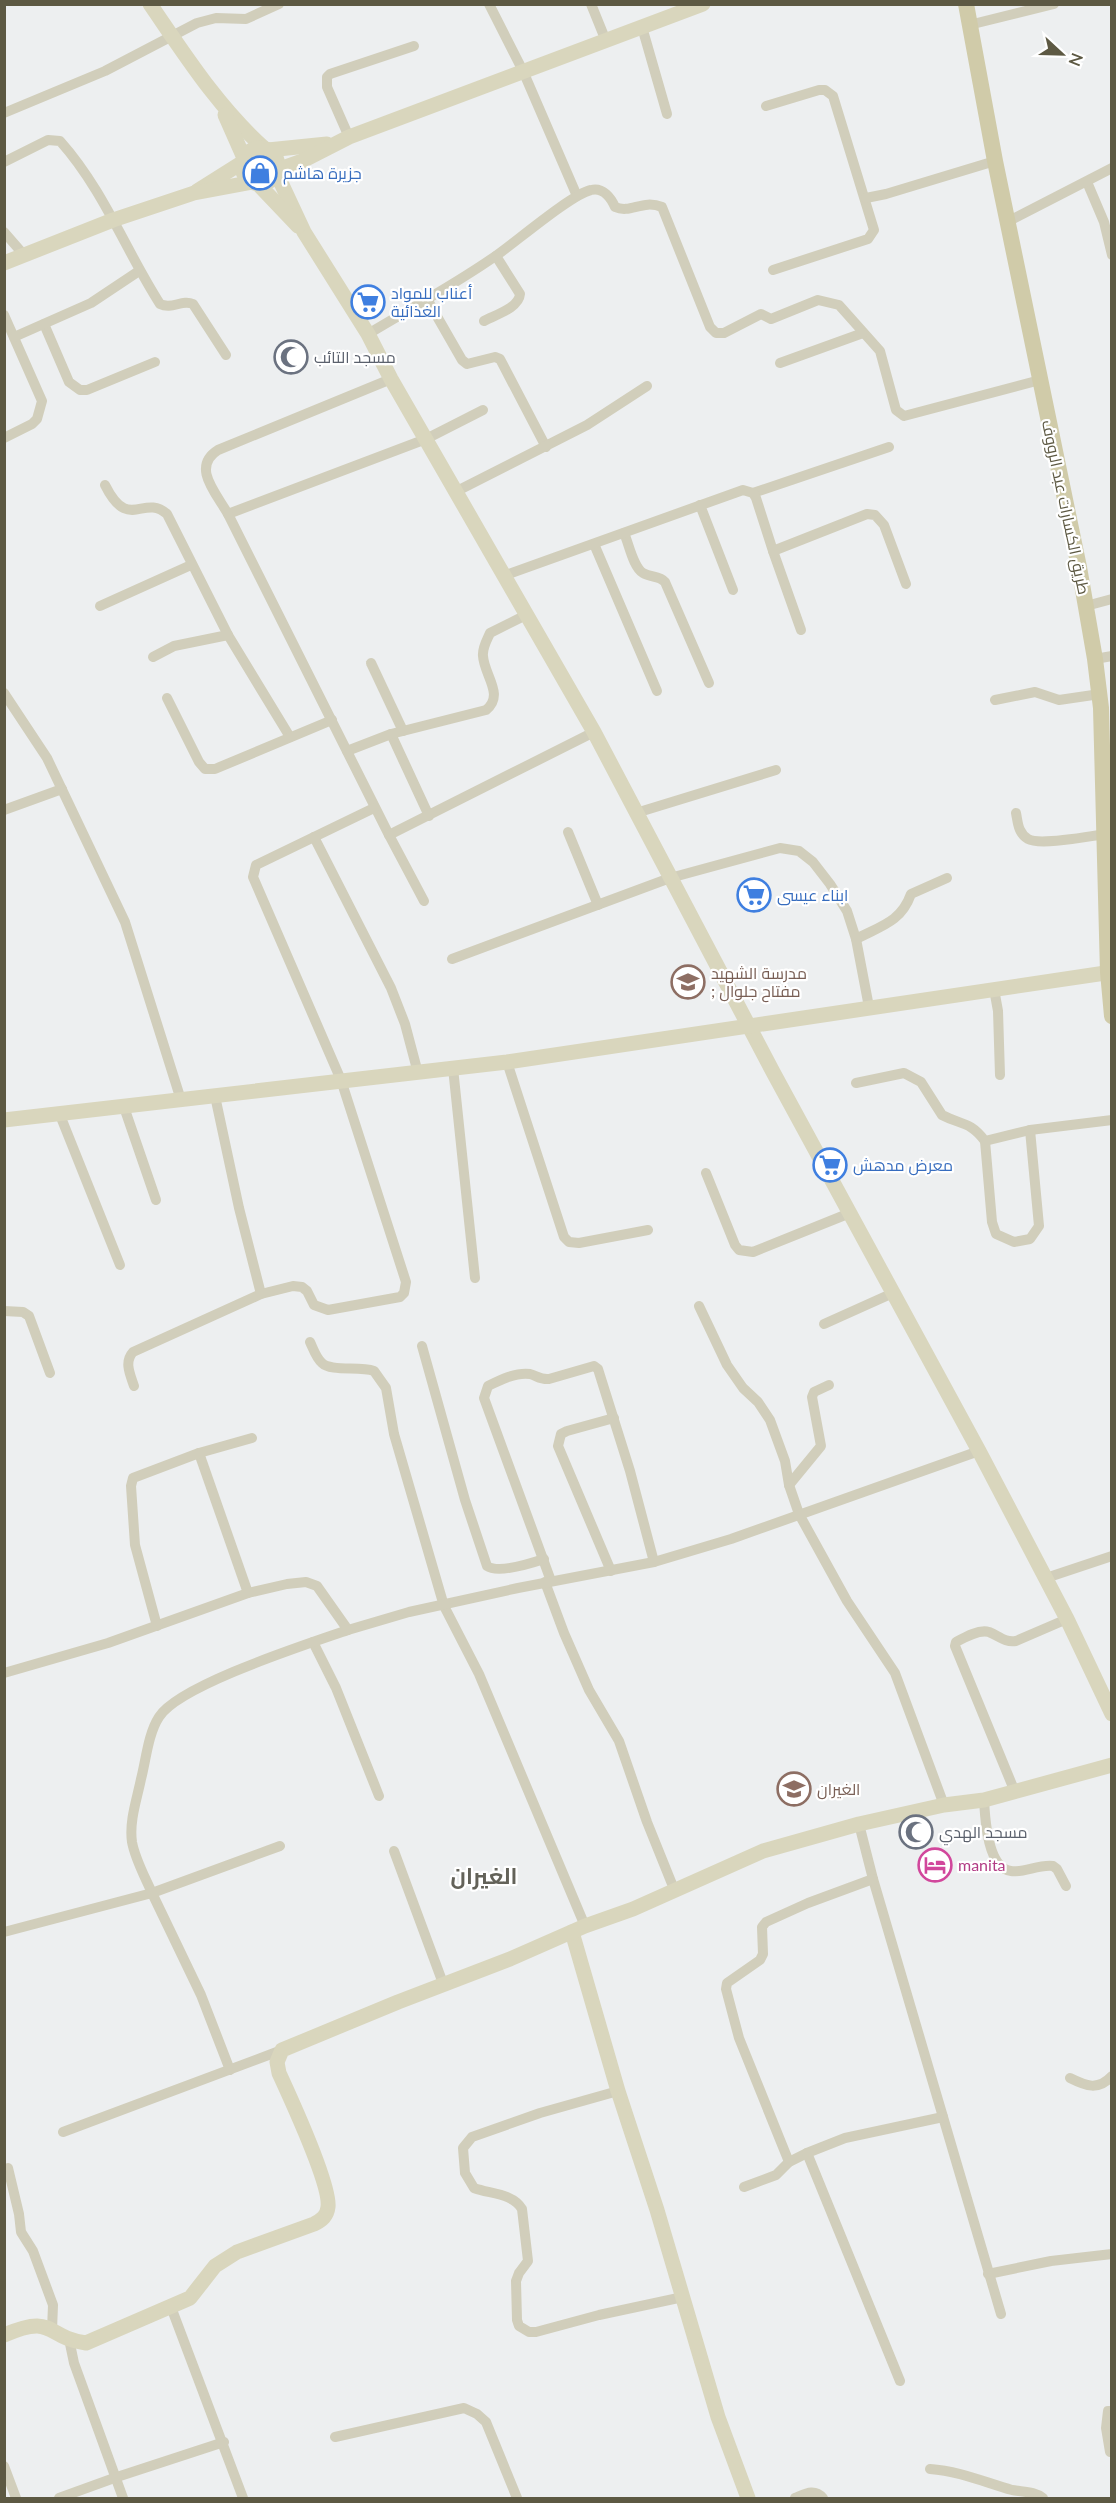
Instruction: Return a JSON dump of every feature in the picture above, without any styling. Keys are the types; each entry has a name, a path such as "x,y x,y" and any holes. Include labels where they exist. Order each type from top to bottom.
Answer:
{"main road":[{"name":"طريق الكسارات عبد الرووف","path":"966,4 1007,222 1086,606 1103,658 1112,1016"}],"street":[{"path":"150,4 220,104 244,130 276,158 277,171 304,232 368,334 391,379 594,732 1046,1578 1112,1714"},
{"path":"4,113 105,71 208,19 246,19 279,4"},
{"path":"489,4 523,71 577,196"},
{"path":"591,4 606,41"},
{"path":"4,262 113,220 194,193 269,181 277,171 349,137 703,4"},
{"path":"969,25 1054,4"},
{"path":"642,27 667,114"},
{"path":"349,137 327,87 327,77 414,46"},
{"path":"766,106 819,90 834,96 874,230 872,237 773,270"},
{"path":"220,104 243,160 244,174 255,182 304,232"},
{"path":"4,162 48,140 60,141 92,185 139,271 160,304 169,307 187,302 193,304 226,355"},
{"path":"194,193 243,160 252,150 333,144"},
{"path":"866,198 995,161"},
{"path":"1007,222 1112,168"},
{"path":"1087,182 1104,222 1112,255"},
{"path":"368,334 496,256 577,196 593,189 603,191 612,199 615,207 622,210 651,203 662,207 710,327 716,333 724,333 761,314 771,319 818,300 839,305 880,351 896,410 904,416 1040,380"},
{"path":"4,232 24,255"},
{"path":"484,321 515,304 520,298 520,294 496,256"},
{"path":"14,337 91,303 139,271"},
{"path":"427,300 462,360 467,364 495,357 500,359 546,447"},
{"path":"4,315 40,396 41,408 38,419 32,424 4,438"},
{"path":"44,324 69,382 80,390 87,390 155,362"},
{"path":"780,363 863,333"},
{"path":"391,379 210,455 204,466 374,808 424,901"},
{"path":"457,491 606,414 647,386"},
{"path":"228,514 426,439 483,410"},
{"path":"503,576 743,490 753,493 889,447"},
{"path":"105,485 113,502 120,507 128,510 157,508 166,514 228,635 290,737"},
{"path":"753,493 801,630"},
{"path":"700,505 733,590"},
{"path":"773,550 867,514 875,514 884,525 906,585"},
{"path":"624,533 639,570 665,582 709,683"},
{"path":"594,544 657,691"},
{"path":"100,606 191,565"},
{"path":"1086,606 1112,599"},
{"path":"346,751 391,734 470,715 492,706 495,696 483,658 483,648 490,633 526,615"},
{"path":"153,657 174,646 228,635"},
{"path":"371,663 403,731"},
{"path":"995,700 1035,692 1059,700 1104,702"},
{"path":"4,693 48,758 125,922 181,1100"},
{"path":"167,698 199,762 205,769 215,769 332,720"},
{"path":"389,835 594,732"},
{"path":"391,734 429,816"},
{"path":"636,813 776,770"},
{"path":"4,810 62,789"},
{"path":"134,1386 128,1360 134,1352 261,1294 293,1286 302,1287 314,1305 328,1310 400,1297 404,1293 406,1282 341,1080 253,877 256,865 374,808"},
{"path":"1016,813 1019,831 1029,840 1043,841 1106,834"},
{"path":"568,831 598,905"},
{"path":"314,837 391,988 405,1024 418,1073"},
{"path":"452,959 670,878 763,851 780,848 799,850 813,862 847,911 856,939 869,1007"},
{"path":"856,939 899,916 906,909 911,894 947,878"},
{"path":"4,1120 507,1062 751,1028 869,1007 1110,972"},
{"path":"994,989 998,1011 1000,1076"},
{"path":"507,1062 564,1237 569,1242 579,1243 648,1230"},
{"path":"453,1068 475,1278"},
{"path":"856,1083 903,1073 921,1082 942,1115 964,1122 976,1130 985,1141 996,1234 1014,1242 1030,1239 1039,1226 1030,1130"},
{"path":"215,1096 239,1208 261,1294"},
{"path":"124,1107 156,1200"},
{"path":"60,1114 120,1265"},
{"path":"985,1141 1030,1130 1112,1120"},
{"path":"706,1173 735,1245 745,1252 753,1252 802,1235 850,1214"},
{"path":"824,1324 893,1293"},
{"path":"699,1306 727,1365 770,1420 785,1461 789,1485 799,1514 847,1601 895,1672 944,1805"},
{"path":"4,1311 23,1312 29,1316 50,1372"},
{"path":"310,1341 320,1362 334,1368 356,1367 374,1371 386,1388 394,1434 444,1606 479,1674 578,1929 618,2091 718,2417 748,2499"},
{"path":"422,1346 465,1500 488,1566 496,1569 523,1566 544,1559"},
{"path":"654,1563 601,1374 594,1366 549,1379 518,1374 486,1388 485,1403 544,1559 548,1581 564,1634 589,1690 619,1741 647,1822 674,1889"},
{"path":"789,1485 821,1446 812,1397 814,1392 829,1385"},
{"path":"611,1571 558,1446 561,1434 567,1431 614,1418"},
{"path":"157,1626 135,1545 131,1486 133,1478 199,1453 252,1437"},
{"path":"230,2070 201,1995 134,1851 131,1836 132,1818 145,1761 159,1718 181,1697 216,1679 366,1623 548,1581 654,1563 731,1539 979,1451"},
{"path":"199,1453 248,1593"},
{"path":"1046,1578 1112,1556"},
{"path":"4,1673 157,1626 248,1593 287,1584 306,1582 317,1586 348,1630"},
{"path":"1014,1792 955,1646 956,1642 978,1632 987,1632 1009,1642 1016,1641 1067,1619"},
{"path":"313,1642 336,1688 379,1796"},
{"path":"63,2132 230,2070 398,2002 444,1986 578,1929 633,1909 763,1851 859,1824 944,1805 984,1800 1112,1766"},
{"path":"984,1800 987,1835 998,1862 1003,1868 1011,1871 1053,1866 1066,1886"},
{"path":"859,1824 873,1879 1001,2314"},
{"path":"4,1932 152,1893 280,1846"},
{"path":"394,1851 444,1986"},
{"path":"789,2162 739,2038 726,1983 762,1957 762,1927 766,1922 808,1903 873,1879"},
{"path":"4,2335 31,2325 46,2326 69,2338 86,2343 171,2307 196,2293 215,2266 237,2252 315,2224 325,2216 328,2206 324,2182 279,2073 278,2062 282,2050"},
{"path":"1070,2078 1089,2086 1104,2083 1112,2076"},
{"path":"618,2091 540,2113 472,2137 463,2148 465,2173 474,2187 511,2198 522,2209 528,2261 519,2272 516,2281 518,2320 519,2326 524,2330 536,2332 599,2315 683,2297"},
{"path":"744,2187 776,2175 789,2162 845,2138 943,2117"},
{"path":"807,2153 900,2381"},
{"path":"8,2168 21,2232 33,2251 53,2305 52,2330"},
{"path":"988,2274 1051,2261 1112,2254"},
{"path":"171,2307 224,2442 243,2499"},
{"path":"69,2338 74,2363 117,2477 123,2499"},
{"path":"335,2437 464,2409 471,2410 486,2422 518,2499"},
{"path":"1110,2452 1106,2428 1108,2411 1112,2411"},
{"path":"59,2499 117,2477 224,2442"},
{"path":"4,2466 16,2499"},
{"path":"930,2469 949,2470 1013,2490 1039,2494 1043,2499"},
{"path":"795,2499 812,2492 823,2499"}],"place":[{"name":"جزيرة هاشم","path":"260,173"},
{"name":"أعناب للمواد الغذائية","path":"368,302"},
{"name":"مسجد التائب","path":"291,357"},
{"name":"ابناء عيسى","path":"754,895"},
{"name":"مدرسة الشهيد ; مفتاح جلوال","path":"688,982"},
{"name":"معرض مدهش","path":"830,1165"},
{"name":"الغيران","path":"794,1789"},
{"name":"مسجد الهدي","path":"916,1832"},
{"name":"manita","path":"935,1865"}],"district":[{"name":"الغيران","path":"484,1876"}]}
